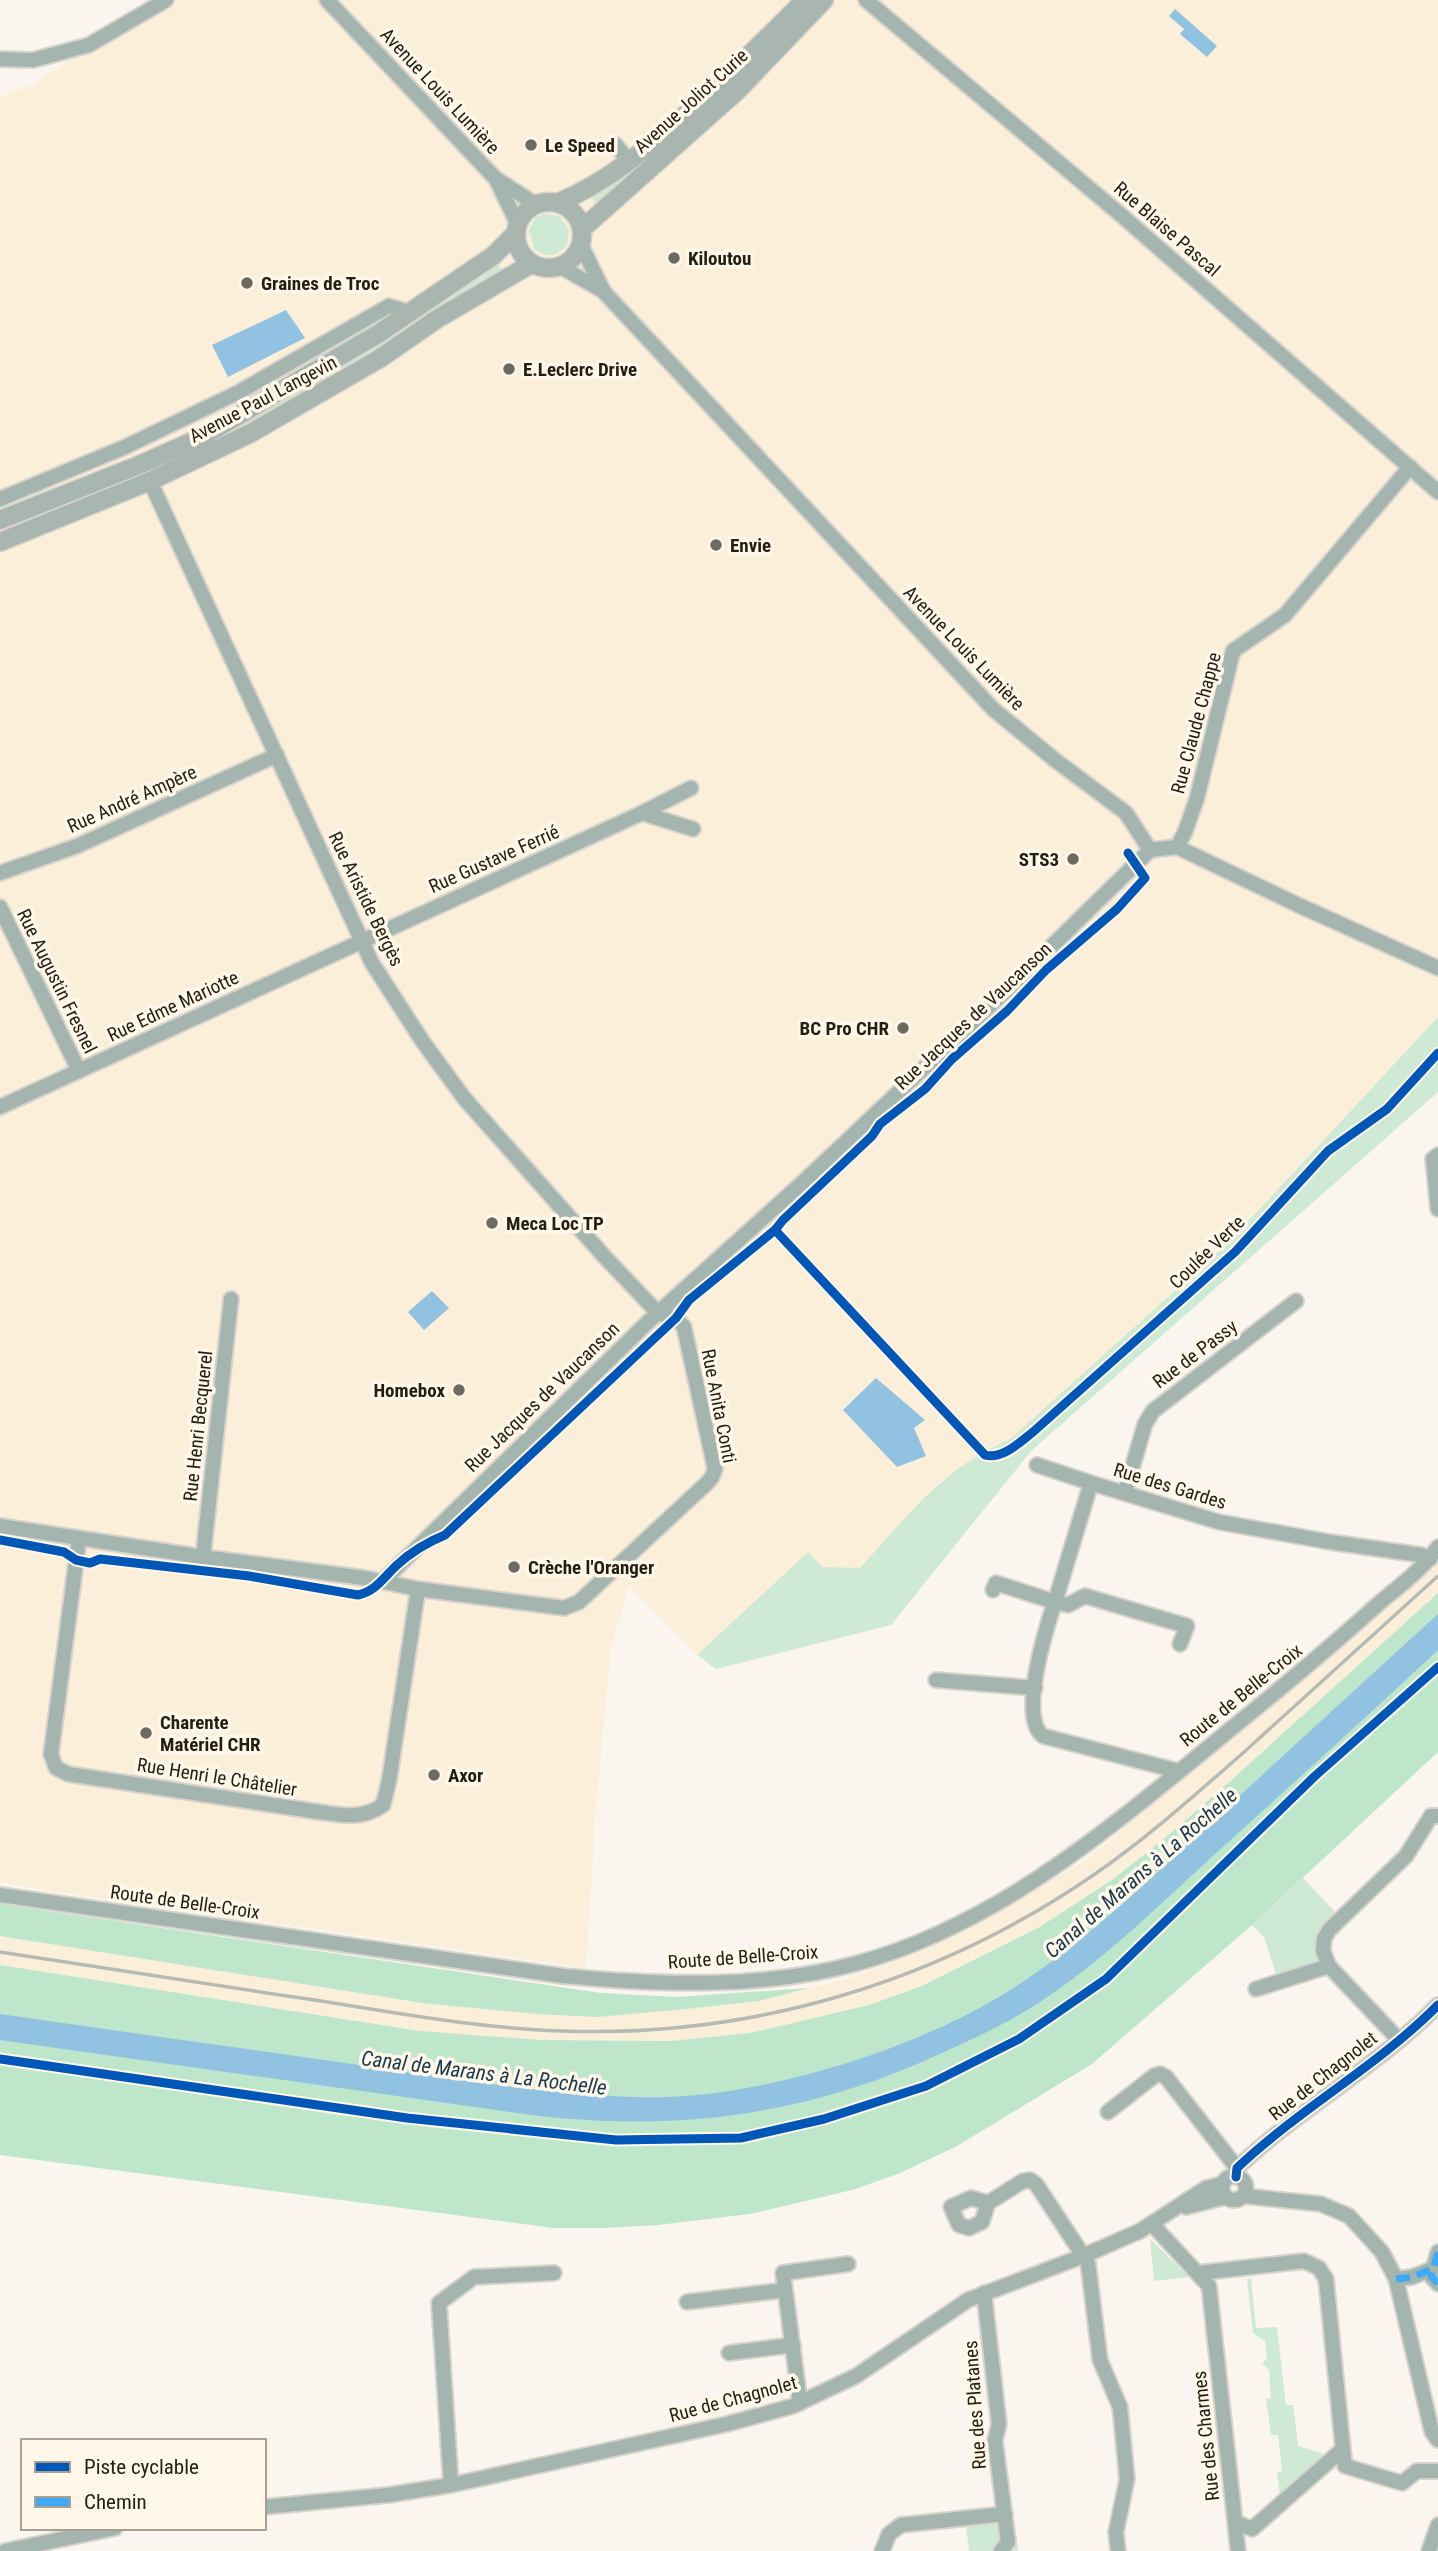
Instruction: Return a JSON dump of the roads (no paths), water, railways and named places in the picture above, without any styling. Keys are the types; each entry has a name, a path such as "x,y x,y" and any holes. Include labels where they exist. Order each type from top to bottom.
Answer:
{"main road":[{"name":"Avenue Joliot Curie","path":"557,203 585,192 629,162 745,61 805,0"},
{"name":"Avenue Joliot Curie","path":"581,237 628,185 737,91 824,0"},
{"path":"557,203 573,212 581,237 570,261 561,267 541,268 531,264 519,251 516,229 521,215 535,204 557,203"},
{"name":"Avenue Paul Langevin","path":"0,520 200,438 275,396 411,313 503,248 516,229"},
{"name":"Avenue Paul Langevin","path":"0,542 150,481 251,433 379,359 446,314 531,264"}],"street":[{"path":"0,59 33,60 89,45 166,0"},
{"name":"Avenue Louis Lumière","path":"327,0 495,178 535,204"},
{"name":"Rue Blaise Pascal","path":"866,0 1121,215 1438,492"},
{"path":"616,145 629,162"},
{"name":"Avenue Louis Lumière","path":"495,178 516,229"},
{"name":"Avenue Louis Lumière","path":"581,237 603,291"},
{"name":"Avenue Louis Lumière","path":"561,267 603,291 993,709 1126,813 1150,850"},
{"path":"0,499 125,447 239,392 389,306 411,313"},
{"name":"Rue Claude Chappe","path":"1177,846 1185,832 1196,798 1233,651 1285,615 1410,467"},
{"name":"Rue Aristide Bergès","path":"150,481 372,963 464,1098 603,1255 658,1312"},
{"name":"Rue André Ampère","path":"0,873 77,846 277,755"},
{"name":"Rue Gustave Ferrié","path":"361,940 642,813 691,788"},
{"path":"642,813 693,828"},
{"path":"1150,850 1177,846 1298,905 1438,968"},
{"name":"Rue Jacques de Vaucanson","path":"383,1581 658,1312 801,1184 1010,987 1150,850"},
{"name":"Rue Augustin Fresnel","path":"0,907 79,1071"},
{"name":"Rue Edme Mariotte","path":"0,1107 361,940"},
{"path":"1438,1155 1433,1159 1438,1209"},
{"name":"Rue Henri Becquerel","path":"203,1557 231,1299"},
{"name":"Rue de Passy","path":"1125,1492 1145,1424 1153,1411 1296,1301"},
{"name":"Rue Anita Conti","path":"383,1581 418,1589 571,1607 712,1477 714,1460 684,1327 676,1318 658,1312"},
{"path":"1037,1465 1091,1483"},
{"name":"Rue des Gardes","path":"1178,1771 1043,1736 1032,1720 1039,1651 1091,1483 1219,1522 1330,1542 1421,1555 1434,1553"},
{"path":"0,1526 383,1581"},
{"name":"Rue Henri le Châtelier","path":"79,1539 51,1754 56,1768 68,1774 318,1812 366,1815 383,1805 390,1781 418,1589"},
{"name":"Route de Belle-Croix","path":"0,1895 563,1976 658,1983 715,1982 778,1977 857,1964 921,1941 985,1910 1080,1851 1318,1658 1434,1553"},
{"path":"993,1590 996,1583 1068,1605 1085,1595 1187,1626 1180,1644"},
{"path":"936,1680 1035,1688"},
{"path":"1399,2040 1329,1966 1323,1951 1324,1939 1329,1930 1406,1856 1431,1816 1438,1816"},
{"path":"1256,1989 1329,1966"},
{"name":"Rue de Chagnolet","path":"266,2507 388,2495 451,2485 727,2424 800,2403 856,2376 968,2300 1083,2256 1152,2224 1171,2212 1204,2201 1230,2181 1268,2141 1399,2040 1438,2005"},
{"path":"1108,2112 1154,2076 1160,2074 1166,2077 1230,2181 1245,2183 1244,2196"},
{"path":"988,2203 1023,2181 1030,2180 1036,2184 1088,2263 1100,2360 1120,2407 1127,2479 1116,2532 1118,2551"},
{"name":"Rue de Chagnolet","path":"1230,2181 1235,2200 1244,2196 1321,2204 1349,2216 1382,2252 1396,2279 1432,2431 1438,2440"},
{"name":"Rue des Charmes","path":"1152,2224 1209,2286 1235,2522 1252,2529"},
{"path":"1396,2279 1435,2278 1438,2252"},
{"path":"1198,2273 1304,2261 1324,2273 1345,2466"},
{"path":"800,2403 783,2273 848,2264"},
{"path":"451,2485 439,2303 474,2277 554,2273"},
{"path":"687,2302 785,2290"},
{"name":"Rue des Platanes","path":"984,2293 999,2424 995,2440 1008,2542 1001,2551"},
{"path":"729,2353 793,2345"},
{"path":"1237,2547 1252,2529 1343,2449"},
{"path":"1328,2461 1402,2483 1417,2471 1438,2471"},
{"path":"881,2551 889,2535 901,2525 1004,2514"},
{"path":"1235,2522 1237,2547"},
{"path":"1429,2551 1438,2525"},
{"path":"5,2551 105,2530"},
{"path":"83,2551 85,2534"}],"water":[{"path":"1175,9 1217,46 1207,57 1180,34 1184,29 1169,16"},
{"path":"286,310 305,338 228,377 212,345"},
{"path":"432,1291 449,1308 424,1330 408,1312"},
{"path":"876,1378 925,1420 914,1428 926,1456 897,1467 843,1410"},
{"path":"1438,1614 1438,1650 1151,1913 1064,1986 993,2029 892,2074 840,2092 735,2115 682,2120 573,2119 0,2040 0,2014 491,2084 632,2097 676,2097 723,2092 771,2083 867,2057 955,2020 994,2000 1055,1959 1139,1890"}],"railway":[{"path":"0,1952 434,2019 561,2031 632,2031 703,2025 772,2013 840,1996 907,1973 972,1946 1035,1912 1095,1874 1207,1785 1438,1576"}],"place":[{"name":"Le Speed","path":"531,145"},
{"name":"Kiloutou","path":"674,258"},
{"name":"Graines de Troc","path":"247,283"},
{"name":"E.Leclerc Drive","path":"509,369"},
{"name":"Envie","path":"716,545"},
{"name":"STS3","path":"1073,859"},
{"name":"BC Pro CHR","path":"903,1028"},
{"name":"Meca Loc TP","path":"492,1223"},
{"name":"Homebox","path":"459,1390"},
{"name":"Crèche l'Oranger","path":"514,1567"},
{"name":"Charente Matériel CHR","path":"146,1733"},
{"name":"Axor","path":"434,1775"}],"water label":[{"name":"Canal de Marans à La Rochelle","path":"1141,1873"},
{"name":"Canal de Marans à La Rochelle","path":"484,2073"}]}
